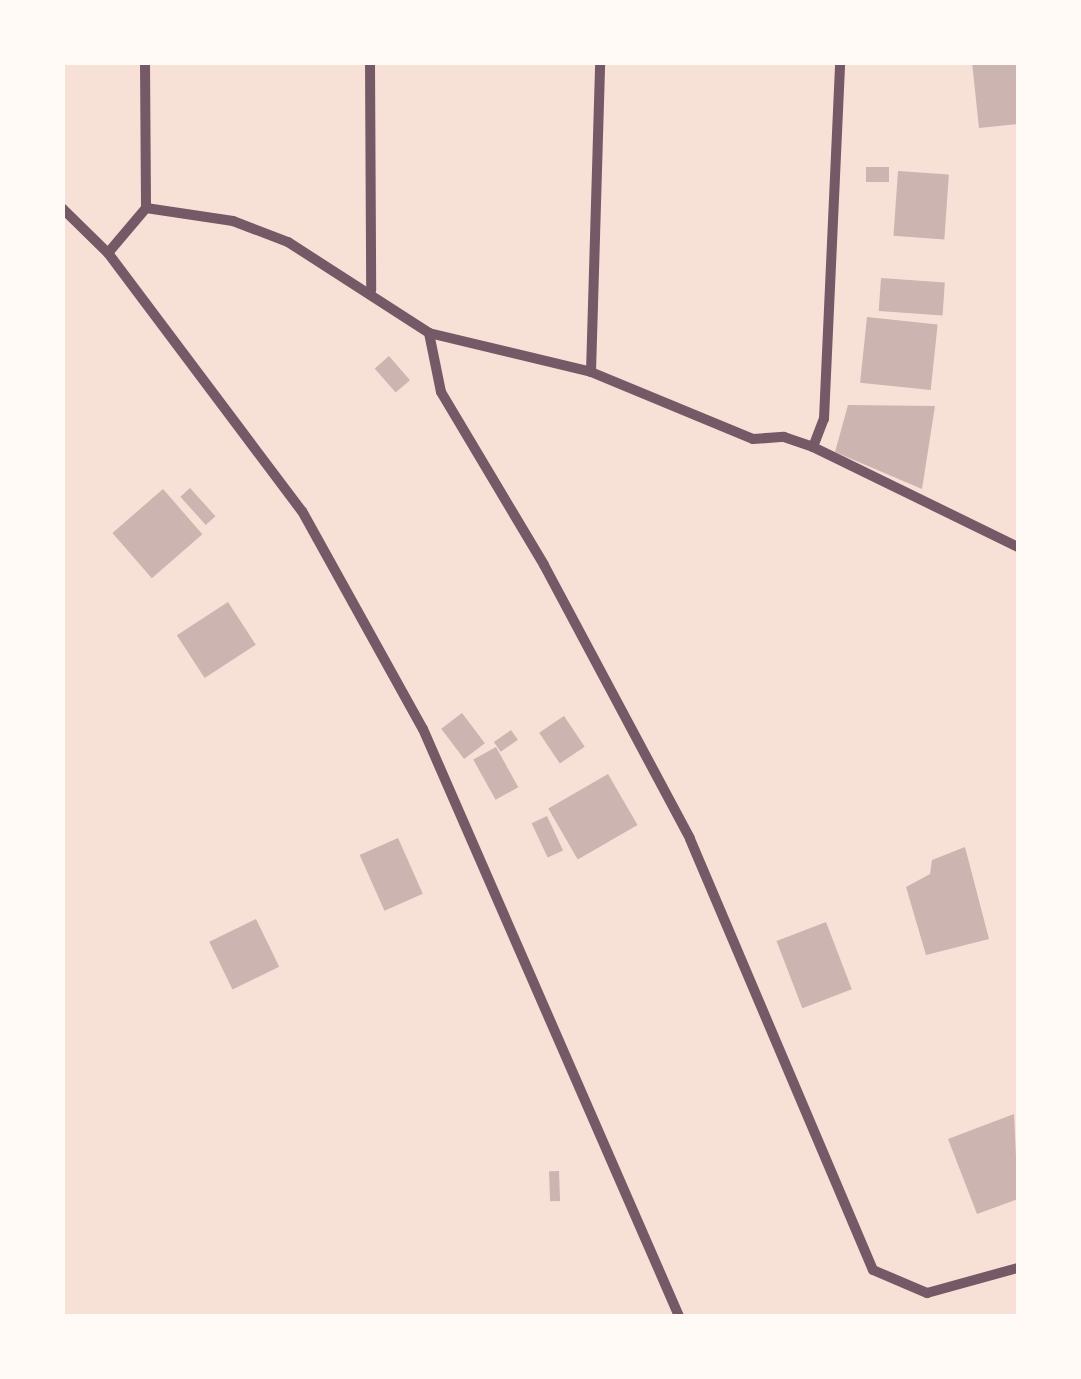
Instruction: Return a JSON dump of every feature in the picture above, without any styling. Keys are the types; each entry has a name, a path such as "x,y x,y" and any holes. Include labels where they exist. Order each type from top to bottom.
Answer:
{"street":[{"path":"108,253 146,208 145,62"},
{"path":"370,62 371,290"},
{"path":"591,372 600,62"},
{"path":"814,447 824,419 840,62"},
{"path":"62,208 108,253 302,511 422,729 679,1316"},
{"path":"146,208 233,221 288,242 371,290 429,334 591,372 752,440 784,437 814,447 1018,547"},
{"path":"429,334 441,392 544,565 690,839 873,1270 927,1293 1018,1268"}],"building":[{"path":"972,62 1018,62 1018,124 979,128"},
{"path":"866,167 889,167 889,182 866,182"},
{"path":"898,171 949,175 944,239 893,236"},
{"path":"881,278 945,282 943,315 879,311"},
{"path":"867,317 938,324 931,390 860,383"},
{"path":"389,356 410,380 396,393 375,368"},
{"path":"848,405 935,406 922,489 835,452"},
{"path":"190,488 215,516 206,525 180,497"},
{"path":"163,489 202,534 152,578 112,533"},
{"path":"228,602 256,645 205,678 177,635"},
{"path":"462,713 485,743 464,759 441,729"},
{"path":"564,716 585,747 560,763 539,733"},
{"path":"511,730 518,740 501,752 494,742"},
{"path":"496,747 518,787 496,800 473,760"},
{"path":"608,774 638,825 578,860 548,808"},
{"path":"547,816 563,850 548,858 532,823"},
{"path":"398,838 423,894 384,911 360,855"},
{"path":"965,847 989,939 926,955 906,887 930,874 932,860"},
{"path":"256,919 279,967 232,989 209,942"},
{"path":"826,922 852,989 802,1008 777,941"},
{"path":"1014,1114 1018,1199 977,1214 948,1139"},
{"path":"549,1171 559,1171 560,1201 550,1201"}]}
